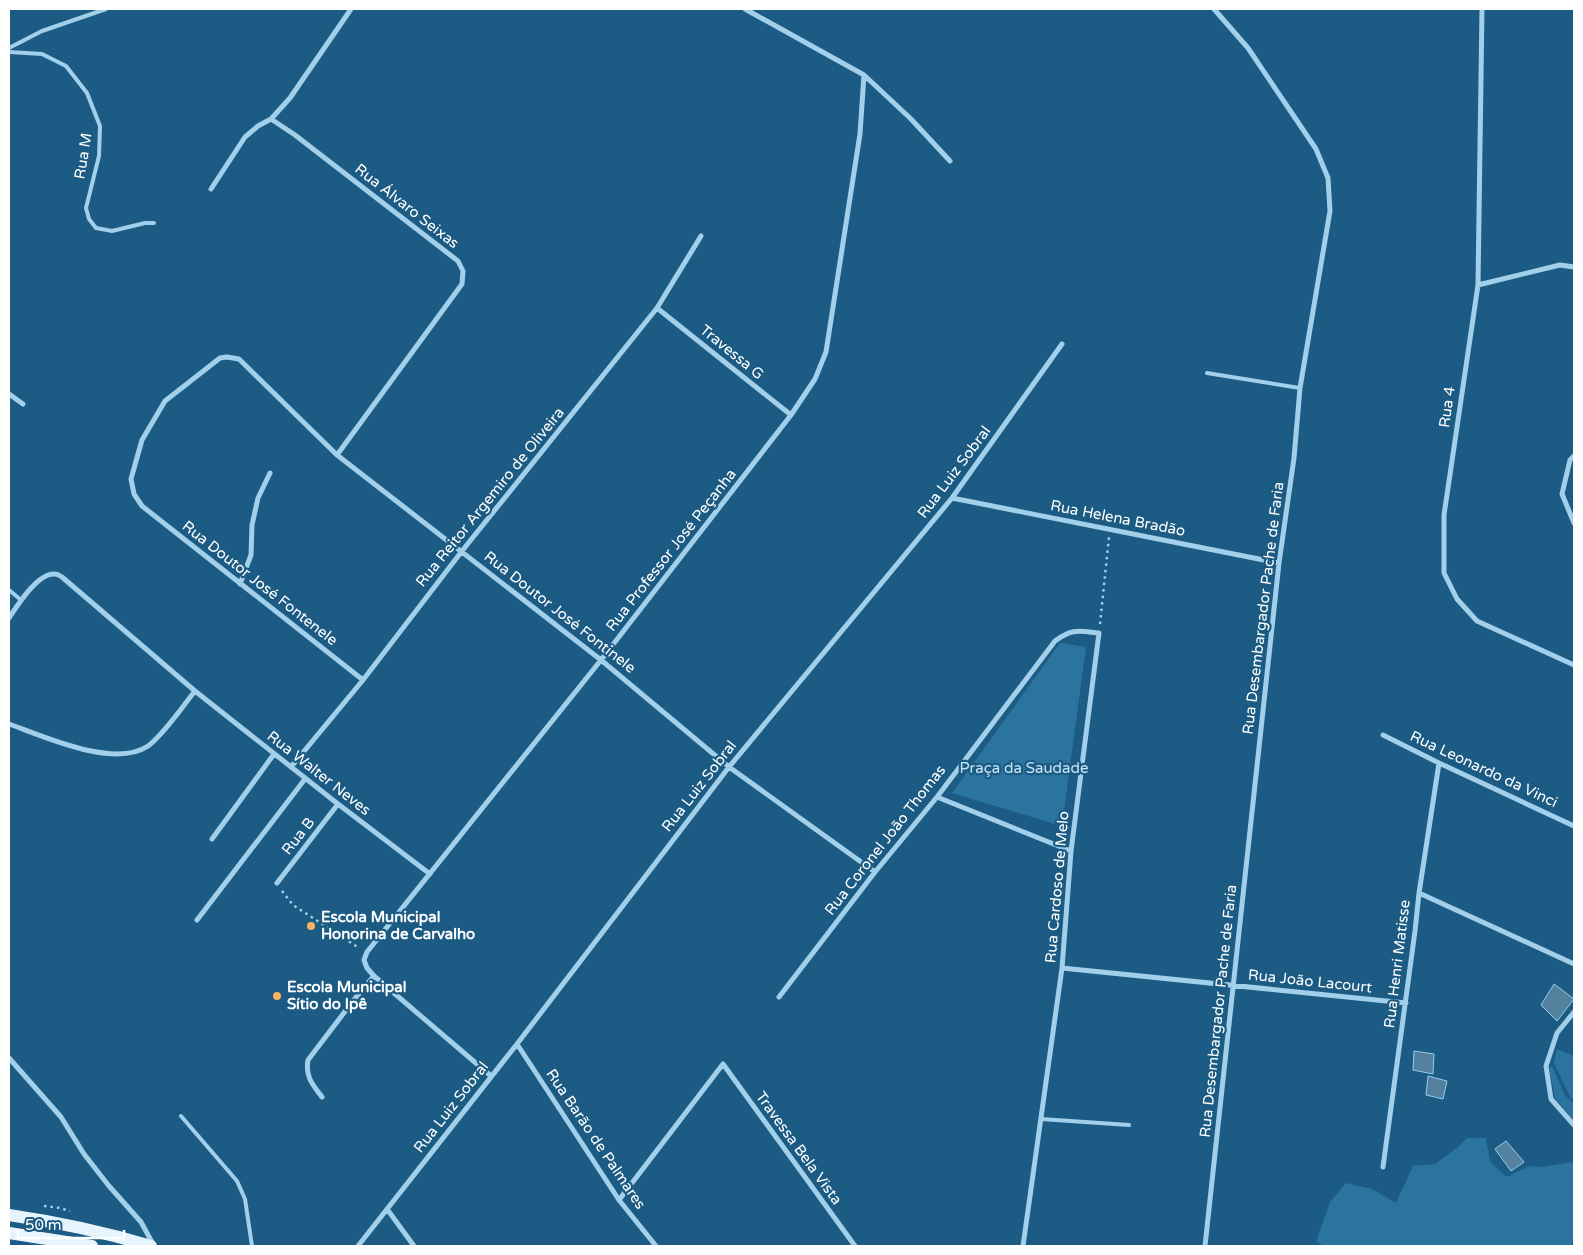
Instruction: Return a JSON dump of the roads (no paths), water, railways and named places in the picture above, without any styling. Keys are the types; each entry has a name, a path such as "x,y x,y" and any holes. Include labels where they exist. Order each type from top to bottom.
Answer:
{"main road":[{"path":"9,1215 107,1233 152,1246"},
{"path":"9,1233 92,1246"}],"street":[{"path":"212,189 245,137 271,118 290,98 351,9"},
{"path":"745,9 864,75 911,119 950,161"},
{"name":"Rua Desembargador Pache de Faria","path":"1205,1246 1279,563 1294,458 1300,388 1330,211 1328,178 1316,149 1248,48 1214,9"},
{"name":"Rua 4","path":"1482,9 1478,285 1444,515 1444,573 1457,600 1477,621 1574,665"},
{"name":"Rua Professor José Peçanha","path":"374,976 367,968 364,960 367,952 601,660 791,415 815,380 826,352 860,134 864,75"},
{"name":"Rua Álvaro Seixas","path":"271,118 458,261 463,271 462,284 337,456"},
{"name":"Rua Reitor Argemiro de Oliveira","path":"291,767 657,308 701,236"},
{"path":"1478,285 1560,266 1574,267"},
{"name":"Travessa G","path":"657,308 791,415"},
{"name":"Rua Luiz Sobral","path":"358,1246 517,1044 729,767 952,498 1062,344"},
{"name":"Rua Doutor José Fontinele","path":"142,506 134,494 131,479 142,440 165,401 220,358 227,357 239,360 337,456 601,660 729,767 875,872"},
{"path":"9,394 23,404"},
{"path":"1574,456 1570,460 1562,494 1574,523"},
{"path":"240,584 251,555 252,526 258,498 270,474"},
{"name":"Rua Helena Bradão","path":"952,498 1279,563"},
{"name":"Rua Doutor José Fontenele","path":"142,506 362,680"},
{"name":"Rua Walter Neves","path":"9,618 21,600 44,576 54,574 62,577 195,691 305,779 430,874"},
{"name":"Rua Coronel João Thomas","path":"779,997 875,872 937,797 1055,641 1074,630 1099,633"},
{"name":"Rua Cardoso de Melo","path":"1023,1246 1062,968 1071,851 1099,633"},
{"path":"9,724 83,750 122,755 147,746 166,727 195,691"},
{"name":"Rua Leonardo da Vinci","path":"1383,735 1574,826"},
{"path":"212,839 274,754"},
{"name":"Rua Henri Matisse","path":"1383,1167 1419,893 1439,763"},
{"path":"197,920 305,779"},
{"path":"937,797 1071,851"},
{"name":"Rua B","path":"277,883 338,804"},
{"path":"1419,893 1574,964"},
{"name":"Rua João Lacourt","path":"1062,968 1406,1003"},
{"path":"322,1097 309,1080 306,1070 308,1060 374,976 491,1076"},
{"path":"1574,1012 1556,1033 1546,1066 1552,1099 1574,1125"},
{"name":"Rua Barão de Palmares","path":"517,1044 619,1200 656,1246"},
{"path":"9,1058 61,1117 90,1162 141,1222 152,1246"},
{"name":"Travessa Bela Vista","path":"619,1200 723,1064 856,1246"},
{"path":"387,1209 414,1246"}],"lane":[{"path":"9,48 42,30 106,9"},
{"name":"Rua M","path":"9,52 42,54 66,66 88,93 100,126 99,156 86,208 89,219 96,228 112,231 154,223"},
{"path":"1207,373 1300,388"},
{"path":"9,590 21,600"},
{"path":"181,1116 237,1181 245,1199 252,1246"},
{"path":"1041,1118 1129,1125"}],"place":[{"name":"Escola Municipal Honorina de Carvalho","path":"311,926"},
{"name":"Escola Municipal Sítio do Ipê","path":"277,996"}],"park label":[{"name":"Praça da Saudade","path":"1024,768"}]}
